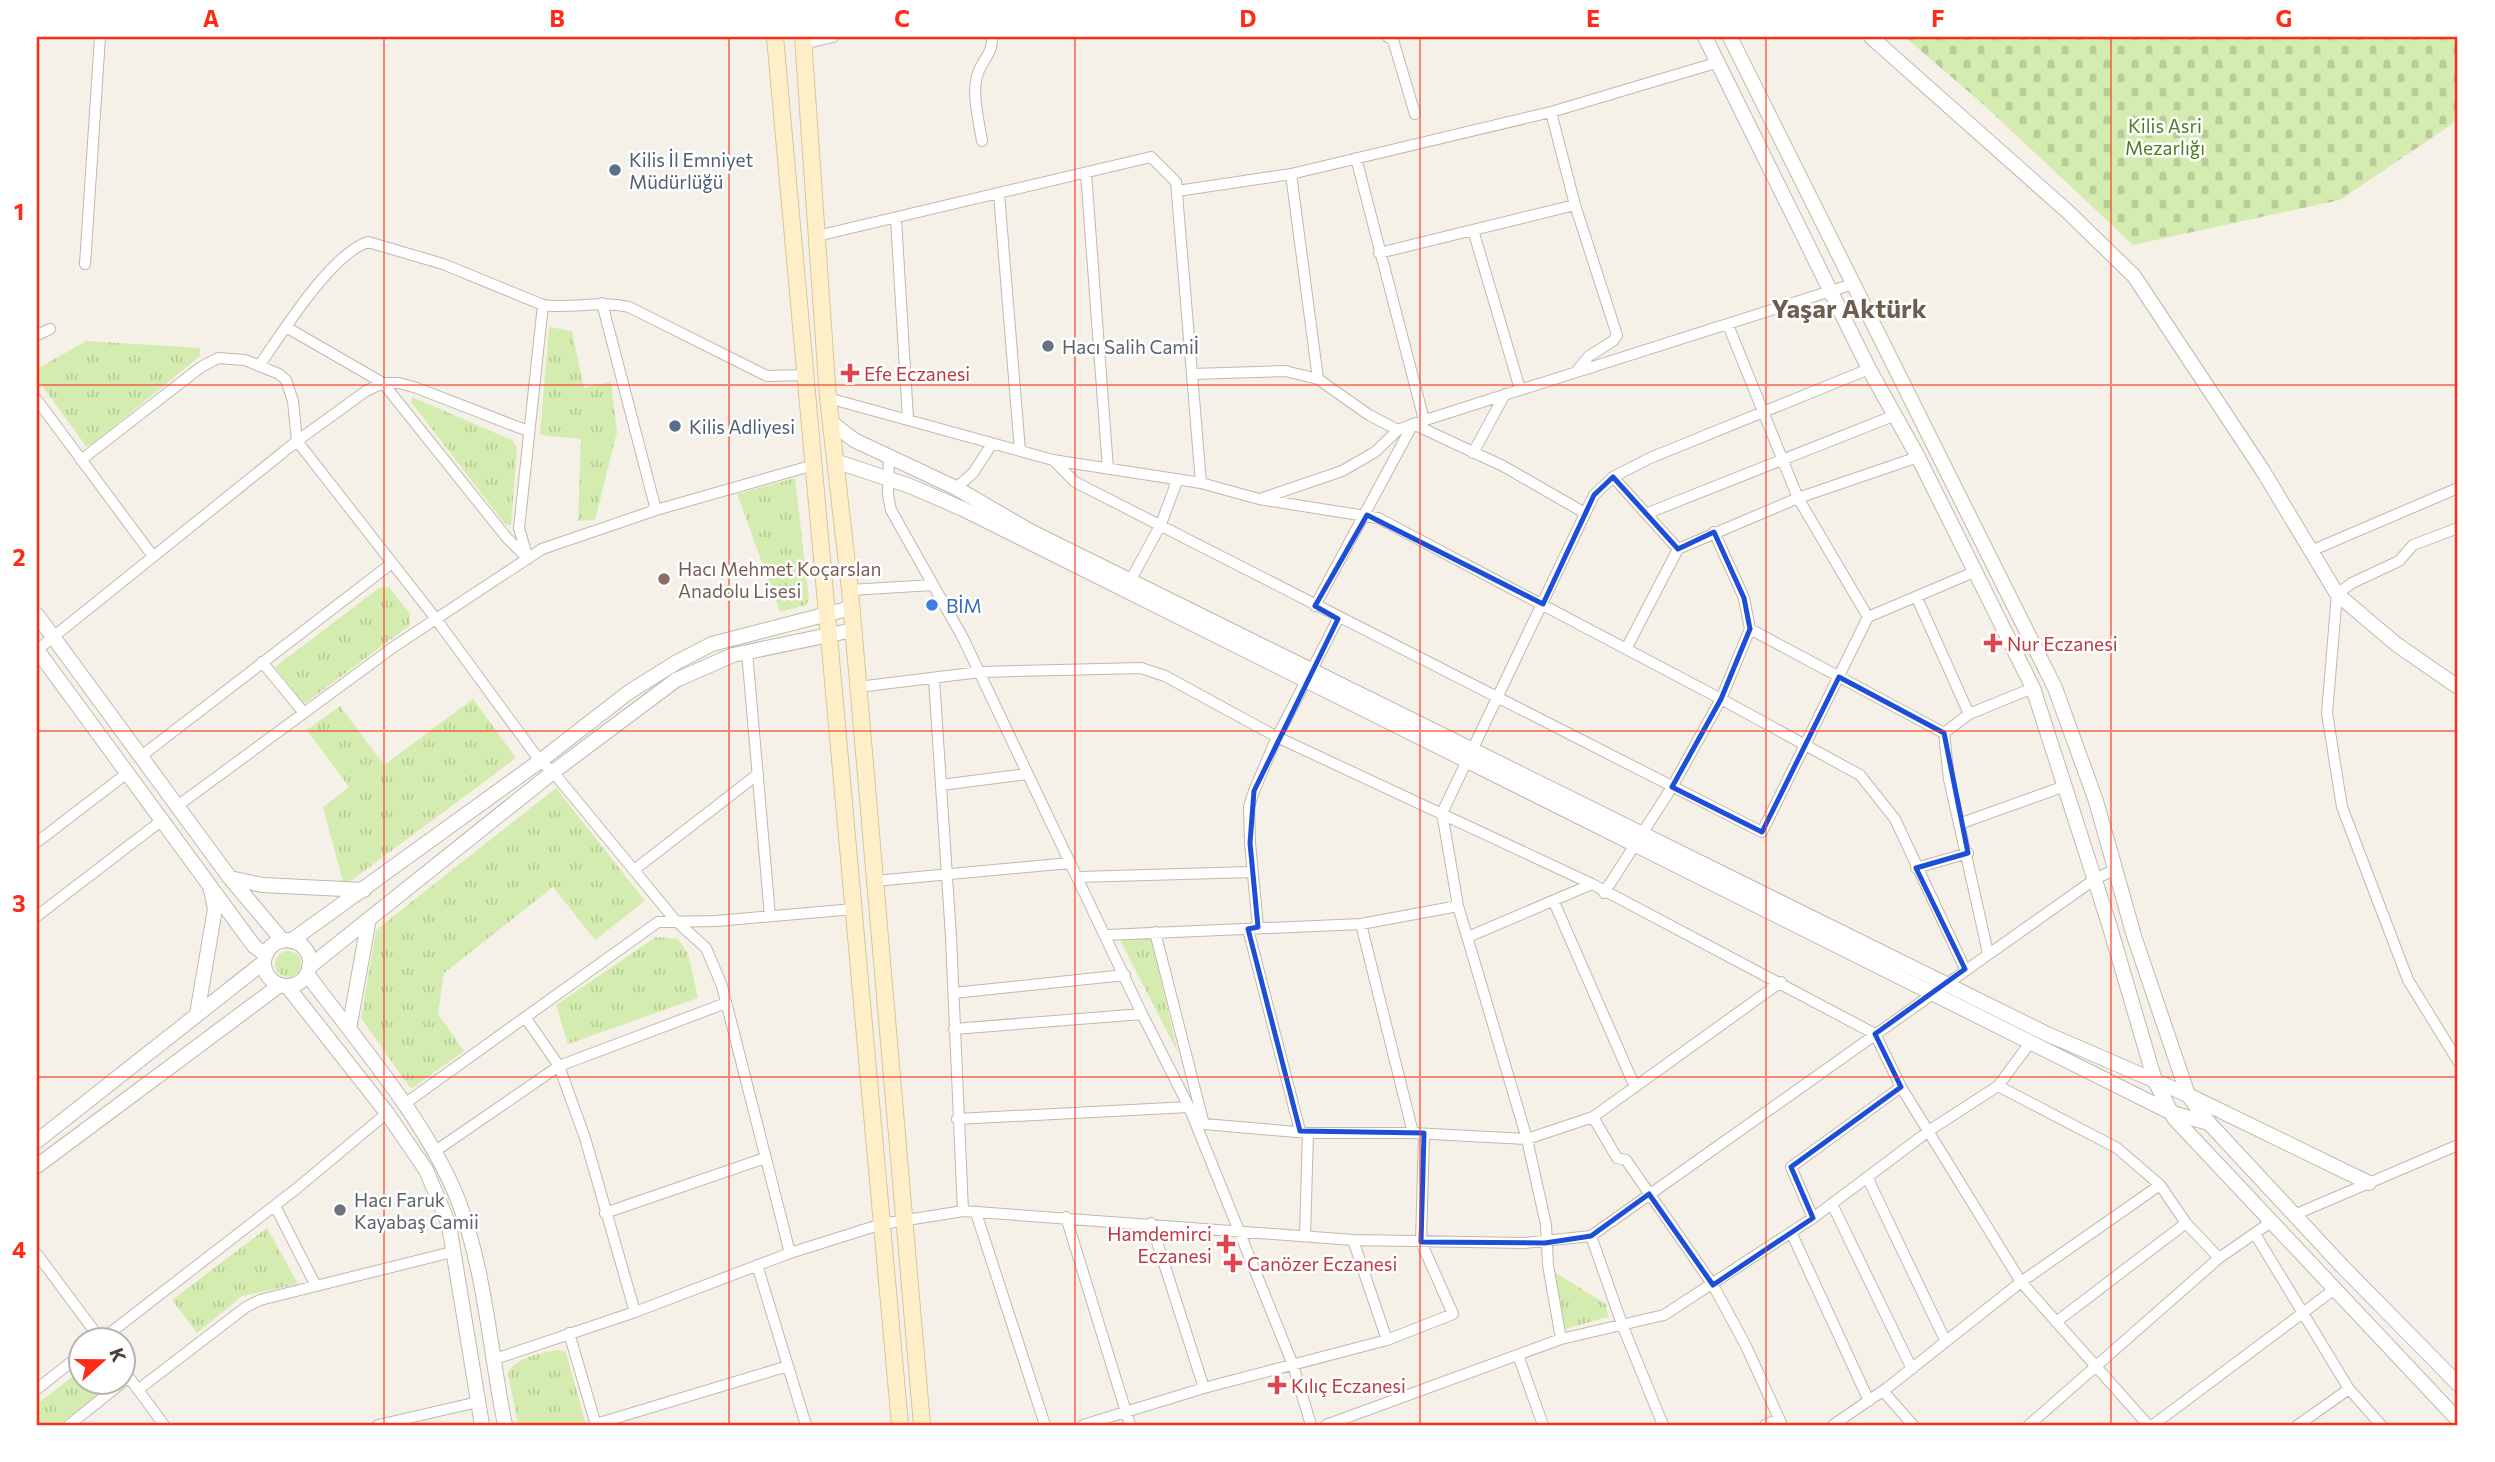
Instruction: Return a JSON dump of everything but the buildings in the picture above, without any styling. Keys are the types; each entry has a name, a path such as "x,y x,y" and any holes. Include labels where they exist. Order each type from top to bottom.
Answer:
{"main road":[{"path":"775,37 900,1425"},
{"path":"803,41 828,398 850,590 922,1425"}],"street":[{"path":"85,264 100,37"},
{"path":"803,41 834,37"},
{"path":"982,141 976,83 978,72 990,53 992,37"},
{"path":"1388,37 1393,40 1415,114"},
{"path":"1705,37 1869,369 1917,457 2034,688 2095,878 2155,1081 2172,1113 2458,1420"},
{"path":"1730,37 2055,688 2096,802 2114,870 2188,1095 2209,1123 2294,1214 2458,1384"},
{"path":"1871,37 2067,211 2134,275 2313,550 2337,594 2396,644 2458,687"},
{"path":"1177,191 1290,174 1356,159 1552,111 1719,62"},
{"path":"1552,111 1575,205 1616,335 1613,341 1589,356 1576,372"},
{"path":"817,236 1151,158 1176,182 1200,483"},
{"path":"1315,606 1418,422 1356,159"},
{"path":"1086,173 1108,470"},
{"path":"1290,174 1318,379"},
{"path":"999,194 1020,452"},
{"path":"1379,253 1575,205"},
{"path":"895,219 908,419"},
{"path":"1473,230 1520,389"},
{"path":"259,366 324,276 360,245 368,242 443,264 542,305 560,307 602,303 629,307 767,376 806,375"},
{"path":"1259,499 1342,471 1375,452 1398,430 1418,422 1853,285"},
{"path":"602,303 656,510"},
{"path":"528,559 519,528 542,305"},
{"path":"1728,326 1798,498 1868,617"},
{"path":"286,327 383,383 506,538 528,559"},
{"path":"37,335 50,329"},
{"path":"81,460 209,362 218,358 259,366 286,380 293,401 297,441 436,619 540,761 553,772 675,920 706,948 726,1003 790,1253"},
{"path":"1561,1339 1545,1242 1546,1225 1527,1139 1458,906 1442,813 1594,495 1613,477 1650,458 1764,414 1869,369"},
{"path":"1193,374 1285,371 1318,379 1369,415 1398,430"},
{"path":"482,1425 449,1225 426,1170 387,1114 284,986 268,976 265,958 126,774 37,650 52,635 297,441 383,383 399,383 417,388 528,431"},
{"path":"1474,453 1505,394"},
{"path":"828,398 1054,460 1200,483 1259,499 1378,518 1721,698 1860,775 1895,819 1965,970"},
{"path":"37,400 152,555"},
{"path":"1648,513 1782,457 1893,416"},
{"path":"1418,422 1585,513"},
{"path":"832,423 854,440 956,488 1128,585"},
{"path":"956,488 973,473 992,444"},
{"path":"889,457 891,510 980,672 1189,1107 1293,1365 1311,1425"},
{"path":"1626,649 1678,549 1798,498 1917,457"},
{"path":"1054,460 1075,482 1161,524 1338,619 1497,696 1762,832 1868,617 1974,572"},
{"path":"835,461 888,478 963,509 1128,585 1638,840 1930,994 2172,1113 2209,1123"},
{"path":"176,807 304,712 436,619 542,549 656,510 814,465"},
{"path":"1613,477 1678,549"},
{"path":"1128,585 1161,524 1177,481"},
{"path":"2313,550 2458,488"},
{"path":"2458,528 2413,545 2399,561 2352,583 2337,594 2327,713 2342,807 2409,980 2458,1061"},
{"path":"1604,893 1672,787 1721,698 1750,629 1744,598 1714,532"},
{"path":"139,757 392,563"},
{"path":"850,590 933,585"},
{"path":"1917,598 1969,714"},
{"path":"37,1141 265,958 270,948 287,941 363,890 540,761 629,692 712,644 827,612 851,608"},
{"path":"37,615 230,878 287,941 304,948 308,970 434,1152 458,1199 472,1243 505,1425"},
{"path":"1305,1236 1304,1132 1253,928 1250,807 1277,737 1338,619"},
{"path":"37,1166 284,986 301,982 308,970 369,919 553,772 676,680 707,664 747,652 853,629"},
{"path":"1750,629 1944,733"},
{"path":"747,652 770,916"},
{"path":"262,662 304,712"},
{"path":"858,687 980,672 1141,668 1165,676 1277,737 1592,884 1604,893 1781,982 1875,1034 1901,1087 1930,1130 2021,1282 2148,1425"},
{"path":"934,679 954,993 957,1119 963,1210"},
{"path":"1944,733 1969,714 2034,688"},
{"path":"1944,733 1959,824 1968,853 1988,954"},
{"path":"37,842 126,774"},
{"path":"634,870 758,774"},
{"path":"940,785 1027,774"},
{"path":"1959,824 2065,786"},
{"path":"38,912 161,821"},
{"path":"1638,840 1947,983 2047,1034 2188,1095 2369,1183"},
{"path":"1916,868 1968,853"},
{"path":"875,881 1070,863"},
{"path":"492,1360 635,1312 790,1253 882,1224 963,1210 1353,1240 1545,1242 1591,1236 2095,878 2114,870"},
{"path":"1078,877 1251,872"},
{"path":"230,878 274,886 363,890"},
{"path":"197,1014 215,909 215,898 208,882"},
{"path":"1468,937 1592,884"},
{"path":"1554,902 1635,1087"},
{"path":"1106,935 1361,924 1458,906"},
{"path":"403,1105 658,922 716,921 855,909"},
{"path":"349,1029 369,919"},
{"path":"1083,1425 1125,1410 1387,1340 1453,1314 1421,1242 1418,1134 1361,924"},
{"path":"1155,932 1204,1124"},
{"path":"954,993 1125,975"},
{"path":"1189,1107 1204,1124 1304,1132 1527,1139 1593,1117 1781,982"},
{"path":"434,1152 559,1066 726,1003"},
{"path":"954,1029 1142,1014"},
{"path":"525,1017 559,1066 585,1138 635,1312"},
{"path":"1326,1425 1561,1339 1623,1327 1664,1315 1813,1218 1930,1130 1998,1086 2030,1043"},
{"path":"1998,1086 2117,1148 2160,1185 2186,1223 2219,1258"},
{"path":"1813,1218 1791,1167 1901,1087"},
{"path":"957,1119 1189,1107"},
{"path":"37,1254 101,1339 275,1206 387,1114"},
{"path":"1593,1117 1617,1158 1626,1160 1713,1285 1746,1346 1781,1422 1765,1425"},
{"path":"2294,1214 2458,1145"},
{"path":"606,1213 765,1158"},
{"path":"1868,1179 1945,1340"},
{"path":"1833,1425 1912,1369 2021,1282 2160,1185"},
{"path":"1832,1204 1912,1369"},
{"path":"275,1206 316,1286"},
{"path":"976,1213 1045,1425"},
{"path":"1066,1217 1130,1425"},
{"path":"2029,1425 2219,1258 2271,1222"},
{"path":"1151,1223 1204,1388"},
{"path":"2056,1322 2186,1223"},
{"path":"1791,1232 1869,1401"},
{"path":"2255,1234 2349,1389 2381,1425"},
{"path":"1591,1236 1623,1327 1663,1425"},
{"path":"1353,1240 1387,1340"},
{"path":"139,1389 246,1307 316,1286 452,1252"},
{"path":"757,1265 806,1425"},
{"path":"2154,1425 2336,1288"},
{"path":"569,1333 596,1424 788,1366"},
{"path":"1518,1355 1543,1425"},
{"path":"37,1389 66,1366"},
{"path":"136,1385 164,1425"},
{"path":"2298,1425 2349,1389"},
{"path":"1883,1391 1913,1425"},
{"path":"69,1425 101,1396"},
{"path":"378,1425 478,1402"}],"highlighted area":[{"path":"1613,477 1678,549 1714,532 1744,598 1750,629 1721,699 1672,787 1762,832 1839,677 1944,733 1968,853 1916,868 1965,969 1875,1034 1901,1087 1791,1167 1813,1218 1713,1285 1649,1194 1591,1236 1545,1243 1421,1242 1424,1133 1300,1131 1248,929 1258,927 1250,843 1254,791 1338,619 1315,606 1367,515 1543,604 1594,495"}],"green space":[{"name":"Kilis Asri Mezarlığı","path":"1905,37 2458,37 2458,120 2340,200 2133,245 1984,105"},
{"path":"549,327 572,331 584,388 611,382 617,432 595,520 578,521 581,439 540,435"},
{"path":"86,341 200,348 200,356 92,444 86,446 37,379 37,369"},
{"path":"412,397 512,440 517,448 511,525 506,525 411,402"},
{"path":"795,478 809,599 806,605 780,612 737,494"},
{"path":"389,587 410,614 410,625 304,704 275,667 379,588"},
{"path":"473,699 516,758 344,886 323,807 349,787 307,730 340,706 384,765"},
{"path":"556,788 645,901 595,940 553,887 444,973 438,1014 464,1051 411,1089 361,1018 376,930"},
{"path":"1150,935 1178,1053 1119,938"},
{"path":"656,937 678,939 688,953 698,998 568,1044 556,1005"},
{"path":"288,951 297,955 301,964 297,973 288,977 279,973 275,964 279,955"},
{"path":"267,1228 298,1284 242,1296 197,1333 172,1300"},
{"path":"1551,1270 1606,1304 1608,1317 1565,1329"},
{"path":"556,1350 566,1352 586,1425 518,1425 508,1373 522,1360"},
{"path":"66,1382 66,1396 97,1396 59,1425 37,1425 37,1404"}],"place":[{"name":"Kilis İl Emniyet Müdürlüğü","path":"615,170"},
{"name":"Hacı Salih Camiİ","path":"1048,346"},
{"name":"Efe Eczanesi","path":"850,373"},
{"name":"Kilis Adliyesi","path":"675,426"},
{"name":"Hacı Mehmet Koçarslan Anadolu Lisesi","path":"664,579"},
{"name":"BİM","path":"932,605"},
{"name":"Nur Eczanesi","path":"1993,643"},
{"name":"Hacı Faruk Kayabaş Camii","path":"340,1210"},
{"name":"Hamdemirci Eczanesi","path":"1226,1244"},
{"name":"Canözer Eczanesi","path":"1233,1263"},
{"name":"Kılıç Eczanesi","path":"1277,1385"}],"district":[{"name":"Yaşar Aktürk","path":"1849,307"}]}
